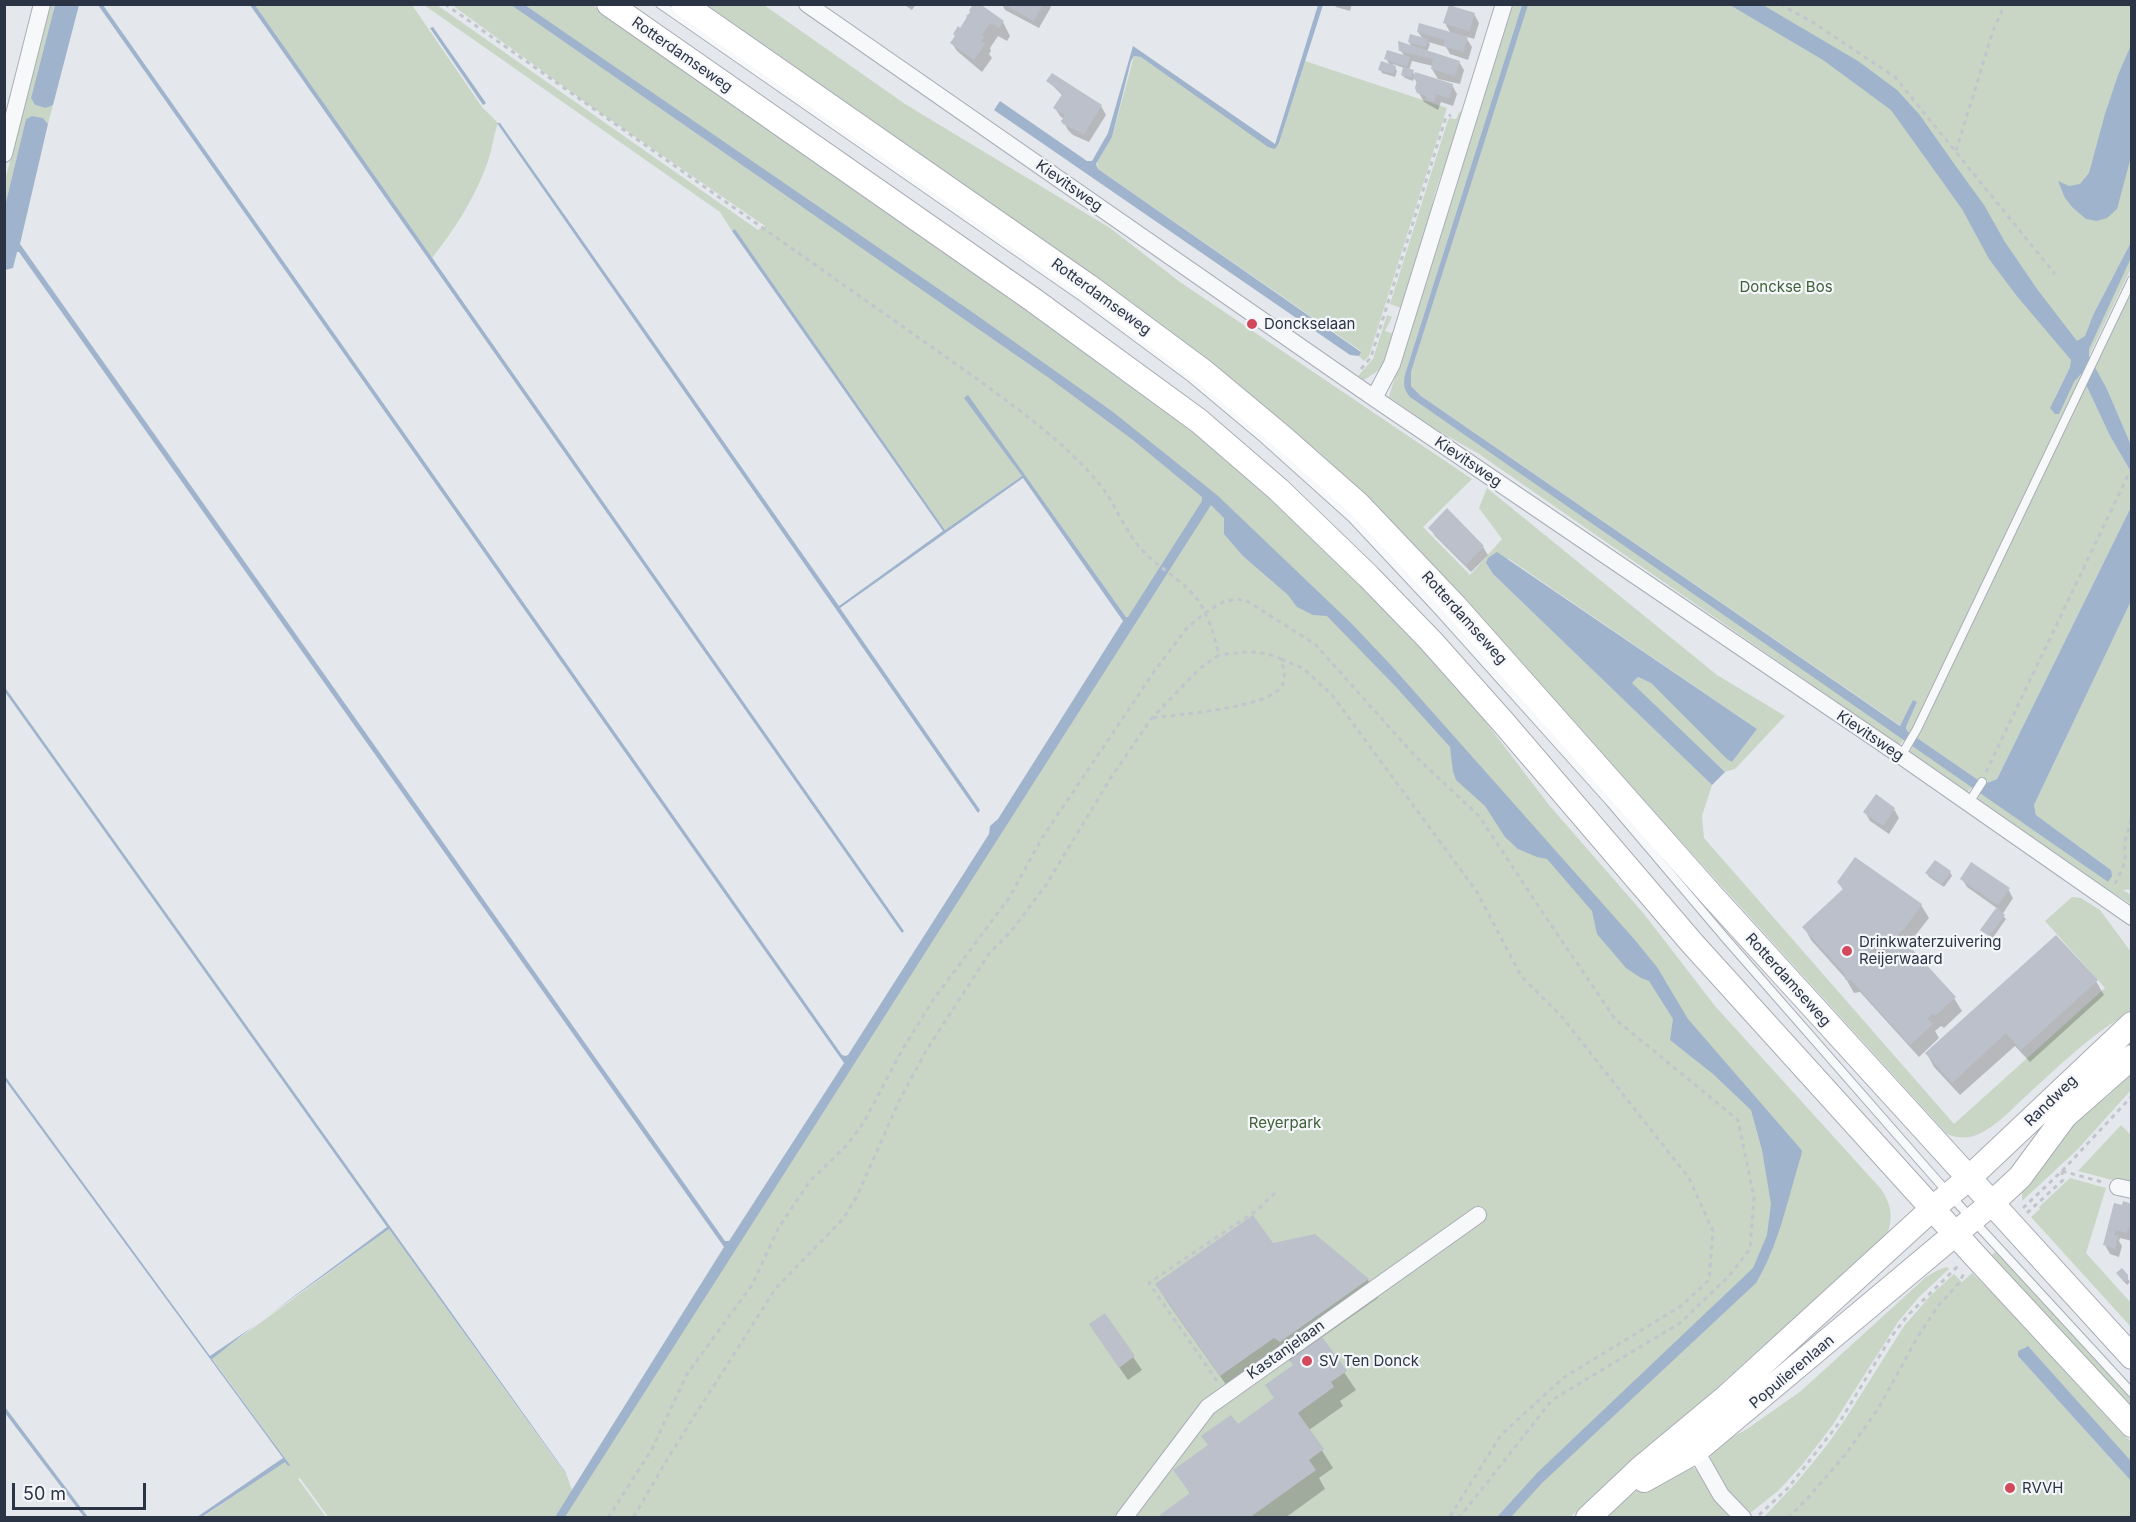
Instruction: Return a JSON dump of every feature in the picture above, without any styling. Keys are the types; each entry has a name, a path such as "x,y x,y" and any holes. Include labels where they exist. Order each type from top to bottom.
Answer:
{"main road":[{"name":"Rotterdamseweg","path":"609,4 1032,298 1199,421 1279,490 1431,641 1692,943 1941,1201 1964,1227 1975,1257 2132,1425"},
{"name":"Rotterdamseweg","path":"682,4 1088,286 1203,372 1358,504 1455,606 1705,889 2132,1357"},
{"name":"Randweg","path":"1941,1201 1969,1178 2132,1024"},
{"name":"Randweg","path":"1964,1227 2019,1177 2065,1116 2132,1057"},
{"name":"Populierenlaan","path":"1588,1518 1641,1468 1725,1399 1941,1201"},
{"name":"Populierenlaan","path":"1617,1492 1649,1478 1696,1451 1964,1227"}],"street":[{"path":"4,154 42,4"},
{"name":"Kievitsweg","path":"807,4 826,10 1374,398 1904,751 1972,798 2132,917"},
{"path":"1374,398 1392,364 1504,4"},
{"name":"Kastanjelaan","path":"1124,1518 1208,1407 1478,1215"},
{"path":"1696,1451 1721,1495 1743,1518"}],"lane":[{"name":"Rotterdamseweg","path":"660,4 1085,299 1190,377 1264,439 1352,518 1610,802 1726,939 1941,1201"},
{"path":"1904,751 1917,729 2132,280"},
{"path":"1972,798 1982,780"},
{"name":"Rotterdamseweg","path":"1964,1227 2132,1393"}],"path":[{"path":"445,4 980,381 1041,428 1080,461 1102,489 1137,544 1154,563 1172,575 1196,598 1206,612 1219,655"},
{"path":"1780,4 1812,22 1896,77 2055,274"},
{"path":"1956,151 1993,31 2005,4"},
{"path":"1351,382 1371,357 1446,117 1456,112"},
{"path":"1982,780 2132,467"},
{"path":"608,1518 652,1449 687,1374 752,1285 779,1227 810,1180 848,1144 864,1122 901,1052 933,1000 1009,898 1042,838 1156,669 1186,628 1223,602 1236,599 1247,601 1315,644 1415,756 1479,816 1615,1019 1738,1120 1754,1197 1750,1249 1730,1276 1680,1323 1552,1400 1459,1518"},
{"path":"633,1518 666,1461 776,1288 843,1219 857,1196 900,1099 926,1051 988,955 1012,930 1046,885 1110,779 1151,719 1199,669 1219,655 1244,651 1269,654 1304,669 1332,695 1477,892 1521,976 1562,1017 1689,1178 1713,1231 1709,1280 1681,1306 1563,1378 1501,1435 1449,1518"},
{"path":"1151,719 1245,705 1271,697 1282,685 1285,672 1281,659"},
{"path":"2105,897 2114,886 2125,862 2125,841 2132,817"},
{"path":"2011,1224 2132,1096"},
{"path":"2062,1171 2125,1189"},
{"path":"2011,1224 2063,1180 2062,1171"},
{"path":"1225,1393 1149,1283 1257,1210 1275,1193"},
{"path":"1755,1518 1788,1488 1839,1423 1891,1337 1908,1315 1950,1272 1975,1257"},
{"path":"1788,1518 1845,1455 1878,1409 1917,1338 1933,1314 1959,1283 1975,1257"}],"green space":[{"path":"49,5 55,5 31,98 35,105 46,108 53,105 48,124 43,118 32,116 26,119 5,206 5,181"},
{"path":"255,5 412,5 482,107 498,123 482,177 456,225 432,258"},
{"name":"Reyerpark","path":"424,5 437,5 758,230 765,226 589,105 452,5 511,5 801,206 811,202 525,5 592,5 1107,363 1232,462 1335,556 1462,691 1549,805 1644,914 1715,1006 1881,1189 1890,1212 1887,1236 1792,1331 1764,1345 1721,1384 1703,1411 1570,1517 562,1517 1128,617 1016,463 1014,465 1022,476 945,530 735,229 732,231 720,212"},
{"path":"687,5 764,5 905,104 1110,228 1180,282 1472,479 1423,527 1470,575 1502,539 1479,508 1487,488 1717,675 1785,716 1735,769 1725,772 1631,684 1638,677 1651,683 1732,762 1757,729 1509,559 1486,563 1493,574 1712,785 1702,816 1704,838 1954,1124 2105,988 2045,921 2072,897 2081,898 2100,910 2131,952 2131,1012 2076,1051 1992,1127 1971,1137 1947,1134 1427,562 1387,521"},
{"path":"1510,5 1522,5 1406,371 1416,401 1905,739 1899,745 1479,454 1437,430 1389,397 1443,218 1455,191 1461,163"},
{"name":"Donckse Bos","path":"1527,5 2131,5 2131,242 2093,315 2085,336 2078,342 2070,367 2054,399 2081,374 2110,436 2131,472 2131,507 1997,779 1984,784 1907,731 1906,727 1917,702 1913,701 1901,726 1421,396 1411,386 1411,372"},
{"path":"1134,56 1141,57 1275,149 1279,143 1305,61 1447,108 1369,356 1364,361 1359,356 1361,351 1098,169 1097,162 1112,137"},
{"path":"1460,111 1462,114 1456,137 1437,186 1431,214 1401,308 1390,304 1448,120 1456,119"},
{"path":"2131,258 2131,268 2089,356 2091,342"},
{"path":"2128,296 2131,298 2131,445 2095,367"},
{"path":"1387,315 1392,317 1385,331 1394,334 1382,368 1364,380 1358,376 1373,359"},
{"path":"2131,601 2132,889 2123,890 2131,895 2131,904 1978,800 1980,792 2108,882 2111,870 2036,815 2034,805"},
{"path":"1913,745 1972,787 1967,792 1910,752"},
{"path":"2131,1071 2131,1090 2078,1149 2022,1201 2022,1192 2081,1110 2107,1097"},
{"path":"2121,1125 2131,1135 2131,1185 2078,1171"},
{"path":"2070,1178 2106,1188 2086,1253 2131,1303 2131,1327 2031,1217"},
{"path":"389,1229 567,1476 572,1490 555,1517 329,1518 300,1478 298,1479 326,1517 202,1518 285,1461 290,1465 212,1358"},
{"path":"1997,1251 2131,1399 2131,1411 1990,1256"},
{"path":"1947,1267 1949,1269 1919,1297 1898,1322 1832,1426 1802,1465 1778,1491 1749,1514 1727,1494 1710,1460 1716,1446 1747,1429 1801,1391 1926,1277"},
{"path":"1972,1273 2023,1323 2131,1442 2131,1461 2028,1347 2024,1347 2018,1356 2131,1481 2131,1517 1763,1518 1827,1445 1904,1326 1930,1296 1954,1274 1962,1282"},
{"path":"1687,1464 1699,1471 1719,1504 1730,1517 1601,1518 1638,1490"}],"water":[{"path":"55,5 79,5 53,105 46,108 35,105 31,98"},
{"path":"98,5 103,5 842,1055 848,1055 989,834 990,826 998,819 1123,621 1023,478 840,608 980,810 978,813 497,123 500,123 839,606 943,531 732,231 735,229 945,530 1022,476 964,398 968,395 1126,617 1202,501 1202,497 1133,440 1049,378 511,5 525,5 975,314 1113,412 1217,495 1351,623 1634,939 1657,967 1688,1019 1802,1151 1777,1237 1756,1283 1542,1483 1511,1517 1497,1517 1538,1472 1753,1268 1767,1235 1771,1204 1762,1150 1751,1110 1713,1074 1670,1040 1673,1019 1649,981 1626,968 1597,934 1592,911 1547,859 1518,849 1505,837 1485,806 1456,780 1450,747 1327,616 1313,615 1297,607 1288,595 1243,556 1224,534 1224,518 1211,505 565,1517 555,1517 724,1247 19,252 17,252 13,268 5,270 5,206 26,119 32,116 43,118 48,124 20,244 725,1241 729,1241 844,1063"},
{"path":"250,5 255,5 904,931 902,933"},
{"path":"1318,5 1323,5 1279,143 1275,149 1268,147 1141,57 1134,56 1112,137 1096,164 1098,169 1361,352 1359,356 1350,355 994,110 1000,101 1087,161 1092,161 1108,133 1133,46 1275,144"},
{"path":"1522,5 1528,5 1411,372 1411,386 1421,396 1900,726 1913,700 1917,702 1906,727 1907,731 1984,784 1997,779 2131,507 2131,601 2034,805 2036,815 2111,870 2112,876 2108,882 1410,397 1404,385 1406,371"},
{"path":"1730,5 1763,5 1858,61 1897,90 1919,114 1984,205 2005,242 2037,289 2077,341 2085,336 2093,315 2131,242 2131,258 2089,349 2089,356 2107,389 2131,445 2131,472 2110,436 2081,374 2074,382 2059,414 2055,414 2050,408 2070,367 2071,360 1989,259 1962,209 1891,110 1823,60"},
{"path":"433,27 485,104 483,105 430,28"},
{"path":"2131,45 2131,157 2117,209 2107,218 2097,221 2086,219 2065,198 2058,181 2069,186 2080,184 2089,173 2105,114"},
{"path":"1497,552 1757,729 1732,762 1651,683 1638,677 1632,683 1725,772 1712,785 1493,574 1486,563 1488,558"},
{"path":"4,686 566,1474 389,1229 269,1315 387,1227 5,692"},
{"path":"5,1076 210,1356 254,1326 212,1359 290,1465 288,1466 285,1462 202,1517 197,1517 283,1458 5,1080"},
{"path":"2028,1346 2131,1461 2131,1481 2018,1356 2018,1351"},
{"path":"5,1407 88,1517 84,1517 5,1413"}],"building":[{"path":"973,4 980,4 1004,21 999,28 990,23 982,35 985,36 981,41 985,44 974,60 950,43 958,26 960,28 966,16 971,12 969,11"},
{"path":"1004,4 1043,4 1034,21"},
{"path":"1449,5 1475,13 1469,31 1443,23"},
{"path":"1419,23 1468,37 1463,52 1443,46 1445,40 1417,32"},
{"path":"1410,34 1428,39 1426,47 1408,42"},
{"path":"1398,41 1460,61 1455,76 1431,69 1433,59 1399,51"},
{"path":"1387,50 1410,57 1407,67 1384,59"},
{"path":"1381,61 1396,66 1394,74 1378,70"},
{"path":"1403,67 1414,70 1411,78 1401,75"},
{"path":"1415,72 1453,84 1449,98 1436,94 1434,102 1426,99 1427,96 1417,93 1415,88 1417,80 1413,79"},
{"path":"1052,73 1102,105 1084,134 1063,124 1061,121 1065,115 1053,108 1063,93 1046,81"},
{"path":"1447,508 1484,546 1466,565 1428,528"},
{"path":"1876,794 1895,808 1883,826 1863,812"},
{"name":"Drinkwaterzuivering Reijerwaard","path":"1855,857 1922,904 1904,929 1890,941 1886,937 1867,955 1877,964 1902,938 1956,997 1935,1016 1933,1013 1927,1019 1933,1024 1910,1045 1851,980 1845,980 1845,974 1802,927 1843,889 1837,882"},
{"path":"1935,860 1951,871 1942,884 1925,873"},
{"path":"1971,862 2010,888 1998,905 1960,879"},
{"path":"1996,908 2005,915 1989,936 1980,930"},
{"path":"2056,935 2098,980 2021,1050 2006,1033 1952,1083 1925,1053"},
{"path":"2123,1201 2132,1204 2132,1228 2128,1227 2127,1233 2116,1230 2114,1235 2118,1236 2115,1249 2103,1245 2114,1203 2122,1205"},
{"path":"1253,1215 1273,1243 1315,1234 1369,1279 1280,1342 1274,1338 1220,1376 1155,1284"},
{"path":"2122,1268 2128,1275 2128,1279 2124,1282 2116,1273"},
{"path":"1105,1313 1135,1356 1119,1368 1089,1324"},
{"path":"1322,1337 1347,1371 1331,1382 1334,1387 1298,1413 1324,1449 1309,1460 1316,1470 1249,1518 1156,1518 1190,1493 1173,1470 1208,1445 1201,1436 1231,1415 1238,1424 1274,1398 1265,1385 1293,1365 1290,1360"}],"place":[{"name":"Donckselaan","path":"1252,324"},
{"name":"Drinkwaterzuivering Reijerwaard","path":"1847,951"},
{"name":"SV Ten Donck","path":"1307,1361"},
{"name":"RVVH","path":"2010,1488"}]}
